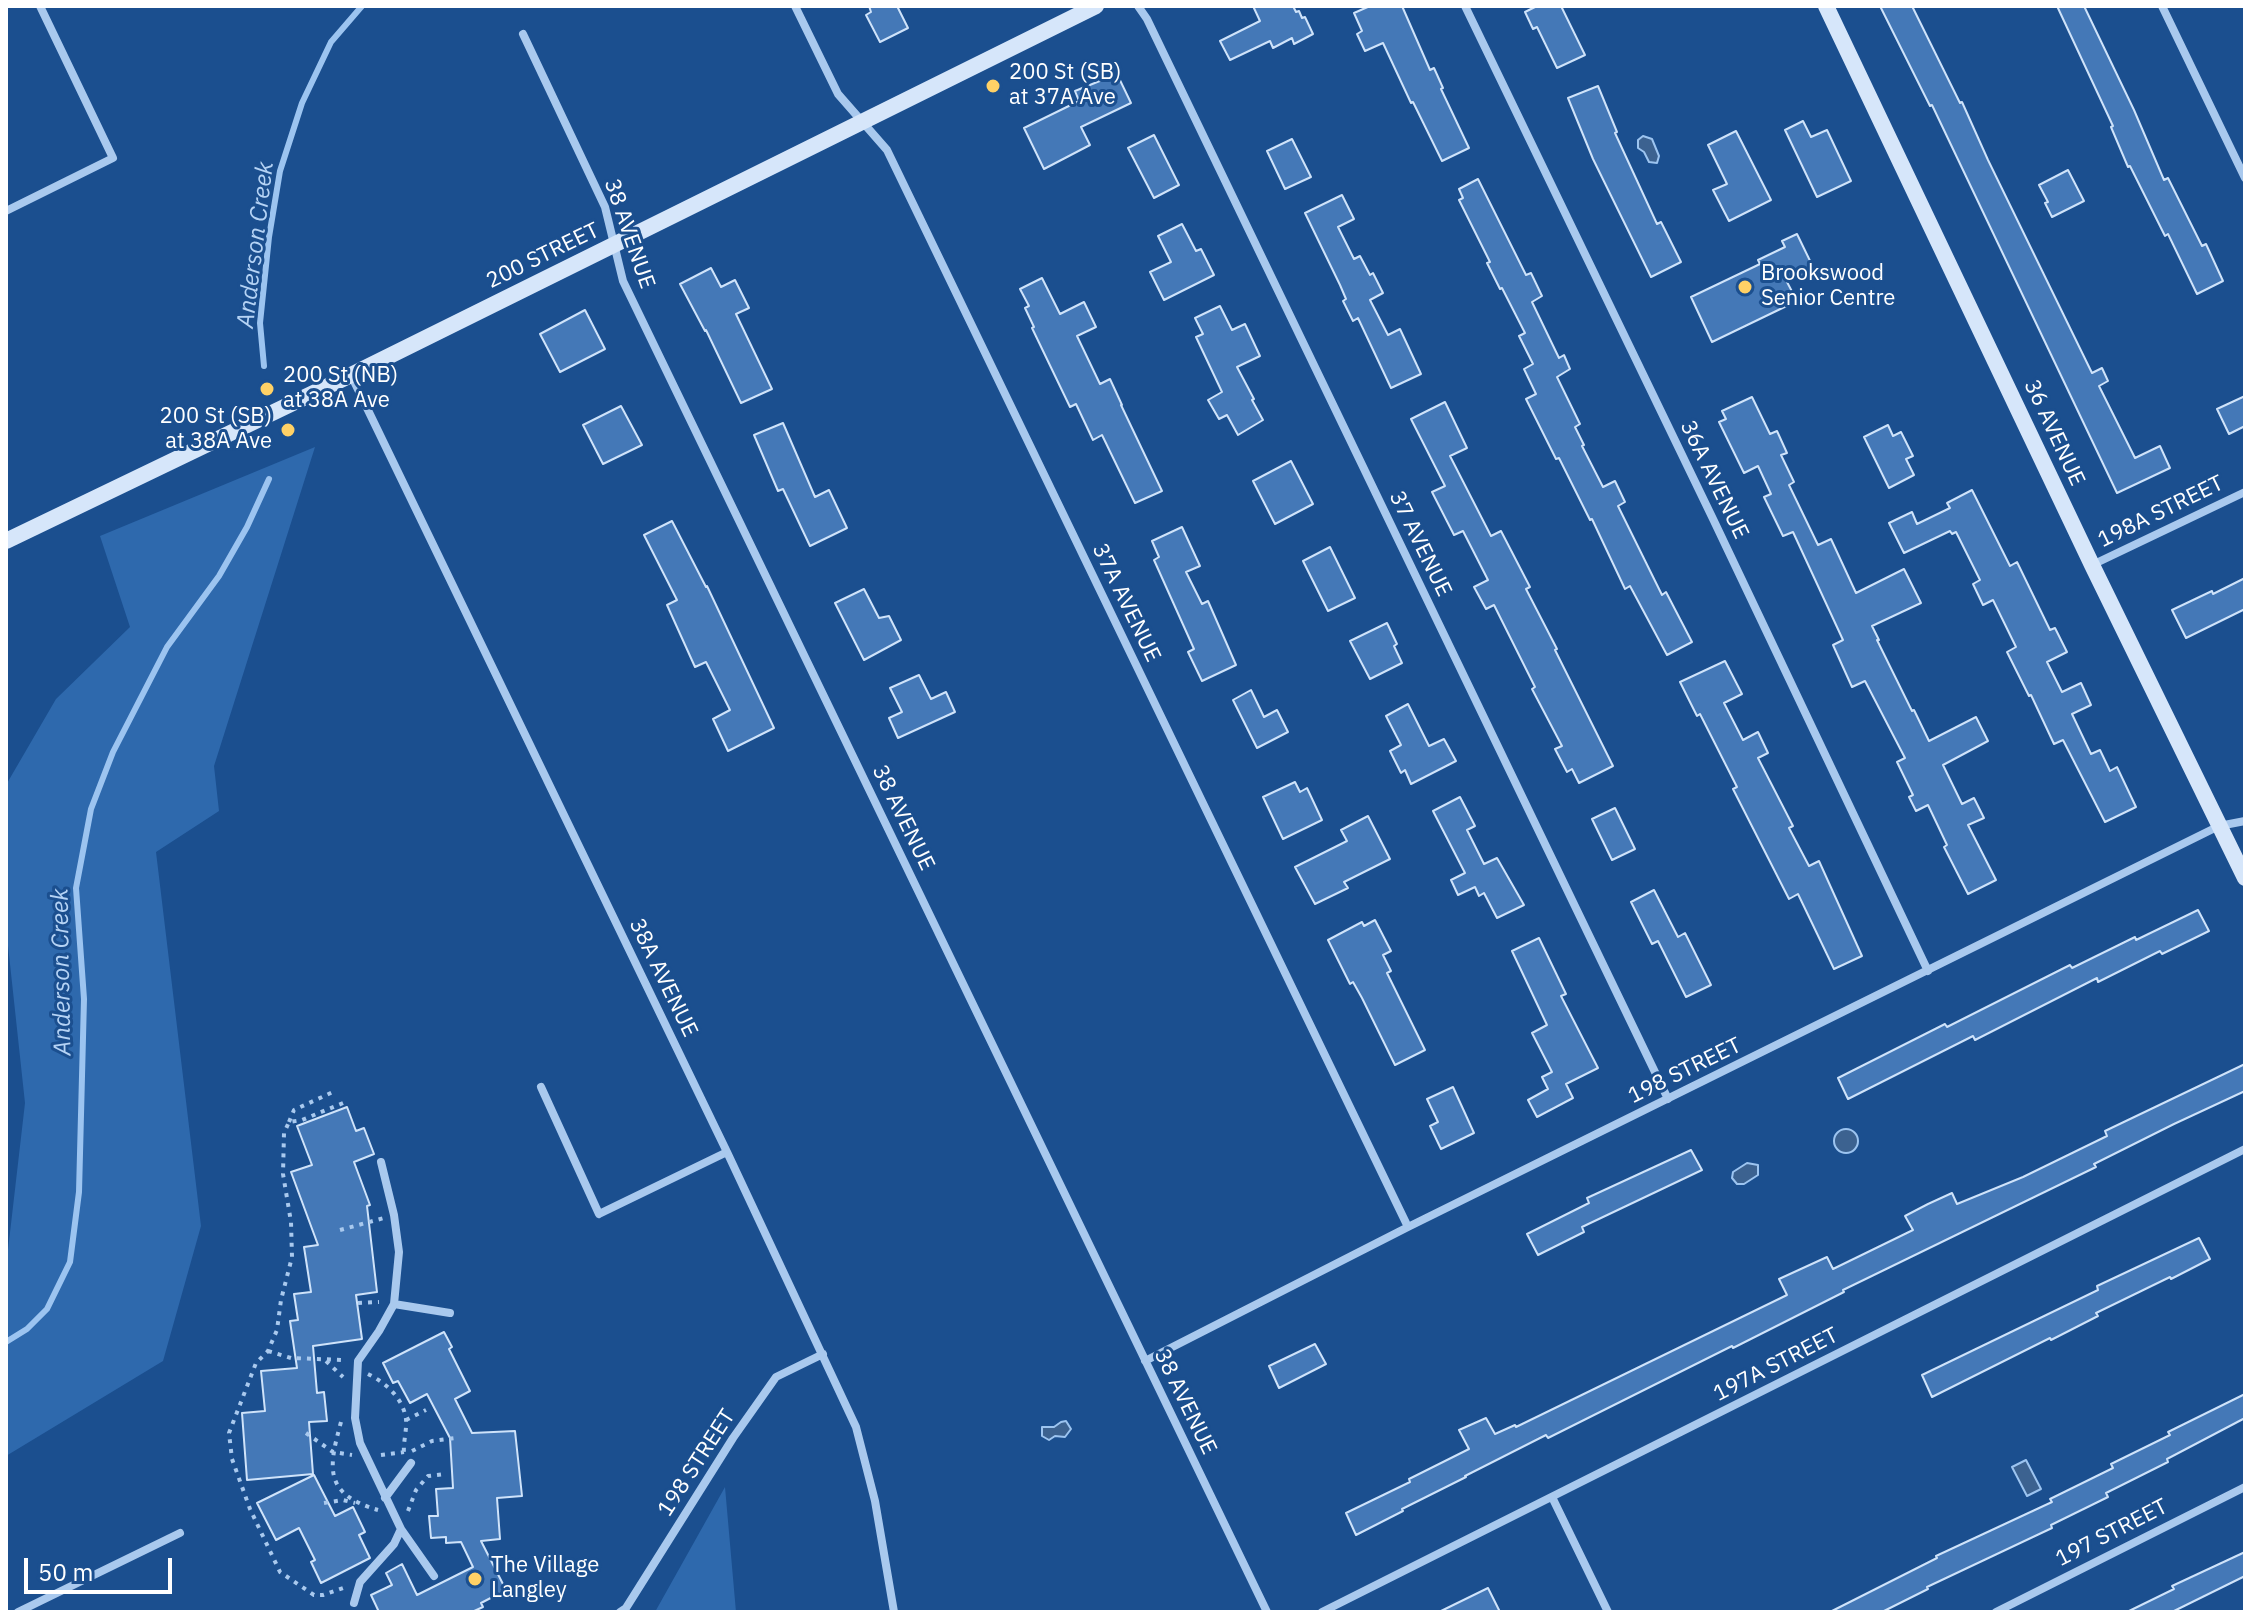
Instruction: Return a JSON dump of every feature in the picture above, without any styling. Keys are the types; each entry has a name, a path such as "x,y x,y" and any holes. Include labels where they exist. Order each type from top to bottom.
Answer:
{"main road":[{"name":"200 STREET","path":"6,541 351,375 1096,6"},
{"name":"36 AVENUE","path":"1826,6 2245,878"}],"street":[{"path":"6,211 113,158 40,6"},
{"name":"37A AVENUE","path":"795,6 838,94 887,150 1408,1227"},
{"name":"37 AVENUE","path":"1138,6 1154,33 1668,1099"},
{"name":"36A AVENUE","path":"1465,6 1928,971"},
{"path":"2162,6 2245,178"},
{"name":"38 AVENUE","path":"523,34 605,207 623,281 1267,1612"},
{"name":"38A AVENUE","path":"351,375 727,1152 856,1427 875,1501 894,1612"},
{"name":"198A STREET","path":"2092,565 2245,492"},
{"name":"198 STREET","path":"1145,1361 1408,1227 2219,826 2245,821"},
{"path":"541,1087 599,1214 727,1152"},
{"name":"197A STREET","path":"1322,1612 2245,1149"},
{"path":"381,1162 399,1252 394,1304 358,1365 355,1418 360,1443 392,1514 434,1576"},
{"path":"394,1304 450,1313"},
{"name":"198 STREET","path":"620,1612 626,1608 733,1438 776,1377 823,1354"},
{"path":"385,1498 411,1463"},
{"name":"197 STREET","path":"1996,1612 2245,1487"},
{"path":"1552,1497 1608,1612"},
{"path":"354,1603 360,1582 394,1544 401,1529"},
{"path":"18,1612 180,1533"}],"path":[{"path":"335,1091 294,1110 284,1133 283,1174 291,1222 292,1257 277,1330 268,1351 256,1363 229,1433 232,1459 250,1509 280,1572 314,1595 323,1595 360,1582"},
{"path":"289,1122 302,1120 343,1103"},
{"path":"340,1230 394,1215"},
{"path":"358,1303 394,1304"},
{"path":"268,1351 291,1358 358,1365 384,1382 399,1401 406,1420 403,1452 418,1472 428,1476 445,1474"},
{"path":"325,1360 356,1390"},
{"path":"356,1402 343,1416 333,1452 332,1469 337,1485 357,1504"},
{"path":"406,1420 426,1410"},
{"path":"401,1529 416,1490 428,1476"},
{"path":"324,1503 343,1500 392,1514"}],"shaded area":[{"path":"1643,136 1652,139 1659,156 1657,163 1649,162 1638,148 1638,140"},
{"path":"315,447 214,766 219,811 156,852 201,1226 163,1361 6,1456 6,1267 25,1103 6,927 6,785 56,699 130,627 100,536"},
{"path":"1846,1129 1857,1136 1858,1141 1851,1152 1846,1153 1835,1146 1834,1141 1841,1130"},
{"path":"1747,1163 1758,1165 1758,1175 1744,1184 1737,1184 1732,1178 1733,1172"},
{"path":"1066,1421 1071,1429 1065,1437 1055,1436 1049,1440 1042,1436 1042,1427 1054,1427"},
{"path":"2026,1460 2041,1489 2027,1496 2012,1467"},
{"path":"725,1487 736,1612 655,1612"}],"building":[{"path":"869,6 897,6 908,28 880,42 866,15 871,12"},
{"path":"1253,6 1293,6 1302,18 1305,17 1313,34 1294,44 1292,38 1273,48 1270,41 1230,60 1220,41 1260,21"},
{"path":"1370,6 1402,6 1430,70 1434,68 1469,148 1442,161 1383,43 1365,51 1357,34 1362,31 1354,13"},
{"path":"1537,6 1561,6 1585,55 1557,68 1537,27 1533,29 1525,12"},
{"path":"1880,6 1912,6 1962,102 2092,373 2102,368 2108,381 2099,386 2135,458 2160,446 2170,468 2117,493 1932,105"},
{"path":"2057,6 2084,6 2164,180 2168,178 2202,246 2206,244 2223,281 2197,294 2168,234 2165,236 2128,167 2113,126"},
{"path":"1117,74 1131,103 1081,127 1090,145 1044,169 1024,128 1079,101 1075,91"},
{"path":"1598,86 1615,133 1657,224 1661,222 1681,262 1651,277 1593,159 1568,98"},
{"path":"1803,121 1811,137 1827,130 1851,181 1817,197 1785,130"},
{"path":"1736,131 1771,200 1729,221 1713,190 1727,184 1708,145"},
{"path":"1154,135 1179,185 1154,198 1128,148"},
{"path":"1292,139 1311,177 1285,189 1267,151"},
{"path":"2068,170 2084,201 2052,217 2039,185"},
{"path":"1478,179 1526,275 1531,273 1542,296 1532,302 1559,358 1564,355 1570,369 1557,377 1580,424 1575,427 1582,446 1603,487 1615,481 1625,502 1618,506 1662,595 1666,592 1692,642 1667,655 1630,586 1625,589 1592,519 1559,458 1556,459 1526,399 1536,394 1524,369 1533,364 1519,336 1525,333 1487,263 1490,262 1459,200 1463,198 1459,189"},
{"path":"1342,195 1354,219 1338,227 1354,259 1360,256 1383,293 1370,300 1388,335 1400,329 1421,374 1391,388 1358,318 1353,321 1343,301 1346,299 1340,285 1305,213"},
{"path":"1182,224 1196,251 1201,249 1214,275 1164,300 1150,272 1171,262 1158,236"},
{"name":"Brookswood Senior Centre","path":"1797,234 1814,269 1787,282 1797,301 1712,342 1691,297 1760,264 1758,260 1785,247 1782,241"},
{"path":"711,268 721,287 735,280 749,308 736,314 772,389 741,403 680,284"},
{"path":"1042,278 1060,314 1084,302 1096,327 1077,336 1100,384 1110,379 1162,491 1135,503 1102,435 1093,440 1076,404 1070,407 1032,328 1025,308 1029,306 1020,289"},
{"path":"1220,306 1232,330 1245,324 1260,356 1237,367 1263,420 1238,435 1227,415 1219,419 1208,400 1222,392 1196,337 1203,334 1195,318"},
{"path":"585,310 605,349 560,372 540,334"},
{"path":"2245,396 2245,426 2229,434 2217,409"},
{"path":"1752,397 1770,434 1777,431 1787,453 1781,455 1794,482 1789,485 1818,545 1831,539 1856,593 1904,569 1921,603 1872,626 1929,741 1976,717 1988,741 1943,765 1962,804 1974,798 1984,818 1968,825 1996,880 1968,894 1944,847 1947,845 1928,805 1916,811 1909,797 1913,795 1897,762 1905,758 1865,681 1852,687 1833,645 1843,640 1793,532 1783,536 1764,497 1771,494 1758,466 1744,473 1719,422 1726,419 1722,411"},
{"path":"1445,402 1467,448 1450,456 1491,536 1501,531 1530,587 1526,589 1555,650 1613,766 1579,783 1572,769 1567,772 1555,749 1562,746 1494,605 1486,609 1474,587 1488,580 1463,531 1454,535 1432,492 1445,486 1411,419"},
{"path":"621,406 642,445 603,464 583,425"},
{"path":"783,423 815,497 829,490 847,528 810,546 783,489 778,491 754,435"},
{"path":"1888,425 1893,436 1901,432 1913,456 1906,459 1914,475 1889,488 1864,437"},
{"path":"1291,461 1313,504 1275,524 1253,481"},
{"path":"1972,490 2010,566 2017,562 2050,630 2055,628 2067,652 2047,662 2062,692 2081,683 2091,705 2072,714 2091,754 2100,750 2110,771 2117,767 2136,807 2105,822 2063,740 2054,744 2029,696 2007,652 2016,647 1993,600 1983,605 1973,584 1980,580 1956,532 1952,534 1950,531 1904,553 1889,523 1912,512 1917,524 1950,508 1947,503"},
{"path":"672,521 707,586 774,728 728,751 713,719 730,710 706,662 695,667 667,605 677,600 644,535"},
{"path":"1182,527 1200,566 1186,572 1202,604 1208,601 1236,665 1202,681 1188,652 1194,649 1154,560 1159,557 1152,541"},
{"path":"1330,547 1355,598 1328,611 1303,561"},
{"path":"2245,578 2245,609 2186,638 2172,610"},
{"path":"864,589 879,618 889,616 901,640 864,660 835,603"},
{"path":"1387,623 1402,663 1370,679 1350,641"},
{"path":"1725,661 1742,694 1724,703 1743,740 1758,732 1768,753 1758,758 1793,826 1789,828 1809,866 1819,861 1862,956 1834,969 1798,894 1789,899 1733,789 1737,787 1680,682"},
{"path":"919,675 931,699 946,692 955,712 898,738 889,718 902,712 890,688"},
{"path":"1251,690 1264,717 1277,710 1288,732 1257,748 1233,700"},
{"path":"1408,704 1429,746 1444,739 1456,761 1411,784 1405,770 1401,773 1390,751 1401,745 1386,716"},
{"path":"1295,782 1300,792 1307,788 1322,820 1283,839 1263,797"},
{"path":"1460,797 1475,826 1467,830 1484,864 1497,858 1524,905 1497,918 1484,893 1479,896 1475,887 1458,895 1451,880 1465,873 1433,811"},
{"path":"1615,808 1635,849 1612,860 1592,819"},
{"path":"1368,816 1390,859 1344,882 1348,888 1315,904 1295,867 1347,841 1341,830"},
{"path":"1654,890 1678,937 1685,933 1711,985 1686,997 1658,941 1652,944 1631,902"},
{"path":"2198,910 2209,931 2098,982 2097,978 1975,1040 1973,1036 1848,1099 1838,1078 2070,965 2072,968"},
{"path":"1375,920 1391,951 1383,955 1391,971 1387,973 1425,1050 1395,1065 1362,998 1353,982 1350,984 1328,940 1362,922 1364,926"},
{"path":"1539,938 1566,994 1561,996 1598,1068 1566,1084 1573,1098 1537,1117 1528,1100 1548,1089 1542,1077 1552,1072 1532,1033 1547,1025 1512,951"},
{"path":"2245,1064 2245,1091 2094,1164 2096,1167 1843,1290 1733,1348 1548,1438 1546,1435 1356,1535 1346,1513 1469,1449 1459,1430 1486,1418 1495,1434 1516,1427 1787,1295 1779,1279 1827,1257 1833,1269 1913,1230 1905,1216 1928,1204 1952,1193 1957,1204 2023,1177 2107,1136 2105,1131"},
{"path":"1453,1087 1474,1133 1441,1149 1430,1126 1438,1122 1427,1099"},
{"path":"347,1107 356,1131 364,1128 374,1154 354,1162 370,1205 367,1206 377,1292 356,1295 362,1339 313,1346 317,1393 324,1392 327,1421 309,1422 313,1474 247,1480 242,1413 265,1411 261,1371 297,1368 290,1321 298,1320 294,1294 311,1292 304,1247 318,1245 291,1172 312,1165 297,1126"},
{"path":"1691,1150 1702,1170 1582,1227 1584,1232 1538,1255 1527,1234 1589,1203 1587,1198"},
{"path":"2199,1238 2210,1259 1932,1397 1922,1375"},
{"path":"444,1332 470,1391 455,1399 472,1433 515,1431 522,1496 497,1498 500,1539 481,1541 506,1590 481,1603 483,1607 472,1612 379,1612 371,1595 392,1585 386,1573 402,1564 417,1595 473,1567 461,1542 446,1543 446,1537 431,1538 429,1516 438,1516 436,1489 453,1488 450,1438 427,1394 410,1403 398,1381 393,1383 383,1363"},
{"path":"1315,1344 1326,1364 1279,1388 1269,1366"},
{"path":"2245,1394 2245,1418 2106,1493 2108,1497 2051,1525 2052,1528 1927,1587 1882,1612 1830,1612 1936,1556 2052,1502 2050,1499 2113,1468 2111,1464 2170,1435 2168,1432"},
{"path":"314,1475 335,1516 353,1507 365,1532 359,1535 370,1558 321,1583 311,1562 315,1560 299,1528 276,1540 257,1503"},
{"path":"2245,1552 2245,1576 2172,1612 2127,1612 2174,1589 2172,1586"},
{"path":"1488,1588 1500,1612 1439,1612"}],"waterway":[{"name":"Anderson Creek","path":"264,366 260,323 280,171 302,103 331,42 362,6"},
{"name":"Anderson Creek","path":"6,1342 27,1329 47,1309 70,1262 79,1192 84,999 76,888 91,809 113,752 167,647 219,576 247,527 269,479"}],"place":[{"name":"200 St (SB) at 37A Ave","path":"993,86"},
{"name":"Brookswood Senior Centre","path":"1745,287"},
{"name":"200 St (NB) at 38A Ave","path":"267,389"},
{"name":"200 St (SB) at 38A Ave","path":"288,430"},
{"name":"The Village Langley","path":"475,1579"}]}
